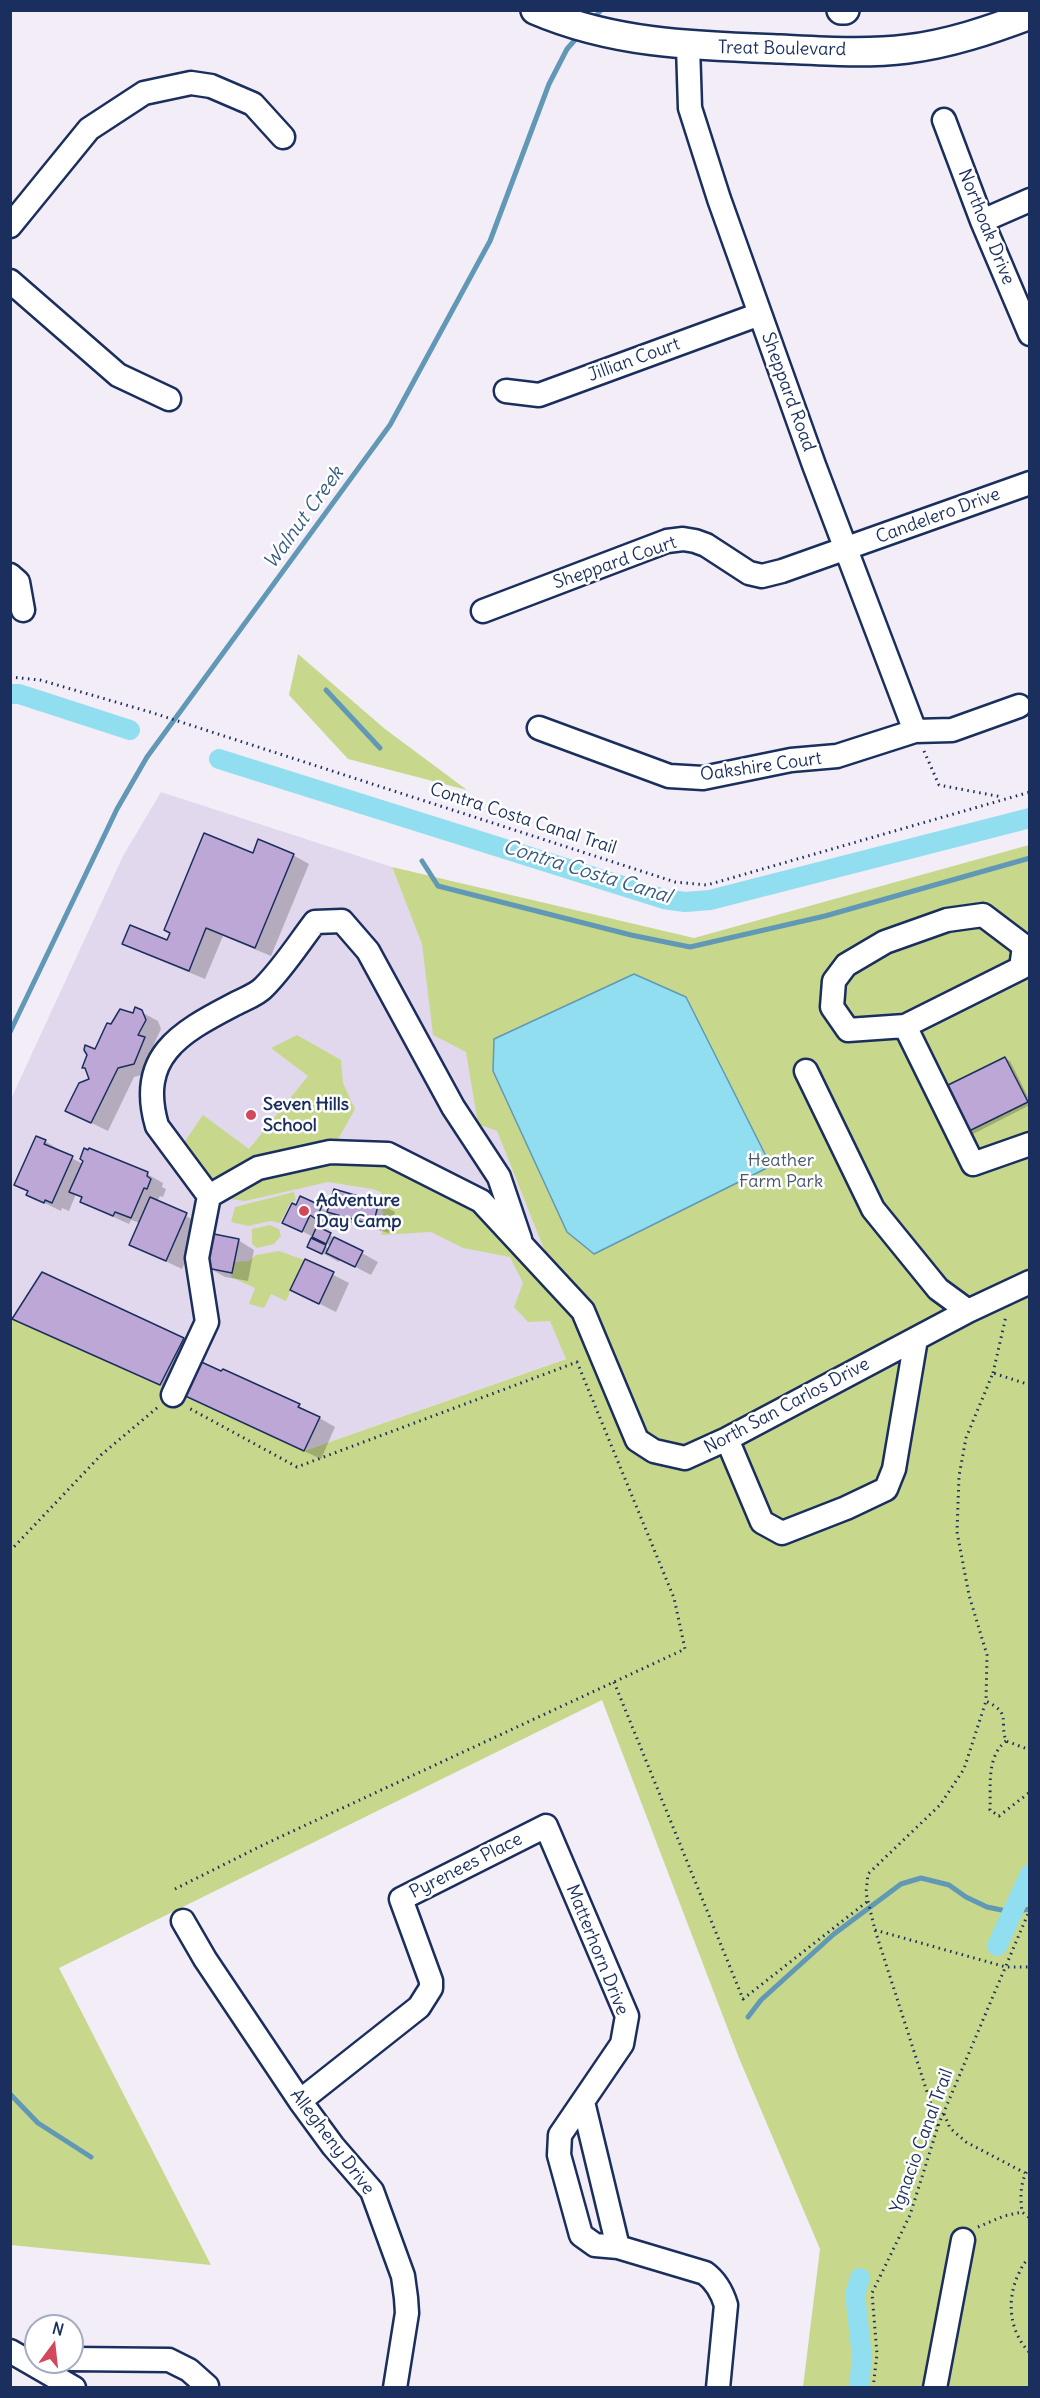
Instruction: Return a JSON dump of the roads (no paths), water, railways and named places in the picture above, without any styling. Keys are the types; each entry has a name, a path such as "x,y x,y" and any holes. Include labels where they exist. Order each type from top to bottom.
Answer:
{"main road":[{"name":"Treat Boulevard","path":"535,10 563,22 609,35 688,46 827,51 907,49 983,33 1029,15"}],"street":[{"name":"Sheppard Road","path":"688,46 690,108 719,199 846,549 915,731"},
{"path":"10,226 89,129 144,93 191,83 211,86 253,104 283,137"},
{"name":"Northoak Drive","path":"944,120 982,221 1029,334"},
{"path":"982,221 1029,200"},
{"path":"10,281 118,375 169,399"},
{"name":"Jillian Court","path":"506,391 539,395 760,314"},
{"name":"Candelero Drive","path":"846,549 1029,483"},
{"name":"Sheppard Court","path":"483,612 667,541 682,539 706,545 741,569 762,576 846,549"},
{"path":"10,575 18,582 23,610"},
{"name":"Oakshire Court","path":"539,728 669,776 703,777 791,760 837,756 915,731 952,730 1019,706"},
{"path":"983,915 1024,946 1021,968 905,1026 848,1030 832,1007 834,981 846,965 885,942 947,920 983,915"},
{"path":"171,1396 207,1322 197,1258 208,1196 157,1126 152,1095 161,1056 173,1041 199,1023 263,989 315,922 342,921 368,951 453,1107 499,1177 523,1247"},
{"path":"905,1026 973,1164 1029,1144"},
{"path":"807,1071 873,1209 938,1289 968,1311"},
{"name":"North San Carlos Drive","path":"208,1196 258,1168 330,1152 388,1154 481,1201 583,1311 637,1440 654,1451 686,1458 727,1439 968,1311 1021,1286"},
{"path":"727,1439 762,1522 782,1533 846,1508 886,1488 894,1470 916,1339"},
{"name":"Pyrenees Place","path":"296,2096 419,2007 431,1988 431,1981 401,1899 546,1826"},
{"name":"Matterhorn Drive","path":"546,1826 627,2016 622,2044 560,2135 558,2156 581,2235 595,2245 618,2247 705,2273 718,2286 726,2305 718,2388"},
{"name":"Allegheny Drive","path":"183,1921 205,1959 296,2096 333,2146 372,2191 403,2276 407,2313 395,2388"},
{"path":"583,2102 618,2247"},
{"path":"935,2388 963,2240"},
{"path":"84,2359 169,2360 189,2370 205,2387"},
{"path":"57,2374 74,2388"}],"water":[{"path":"634,974 686,997 771,1166 594,1254 567,1232 493,1071 494,1039"}],"waterway":[{"name":"Walnut Creek","path":"591,22 601,10"},
{"name":"Walnut Creek","path":"10,1032 117,809 147,757 390,425 490,241 549,84 567,49 581,33"},
{"path":"326,690 380,748"},
{"name":"Contra Costa Canal","path":"10,694 19,694 130,730"},
{"name":"Contra Costa Canal","path":"219,759 664,899 685,902 710,900 1030,818"},
{"path":"422,861 438,886 631,935 690,947 825,916 1030,858"},
{"path":"997,1946 1030,1874"},
{"path":"748,2017 761,2000 834,1934 901,1884 921,1878 949,1885 966,1897 987,1907 1011,1912 1030,1909"},
{"path":"10,2094 38,2123 91,2157"},
{"path":"859,2388 862,2356 855,2295 860,2278"}],"place":[{"name":"Seven Hills School","path":"251,1115"},
{"name":"Adventure Day Camp","path":"304,1211"}],"park label":[{"name":"Heather Farm Park","path":"781,1171"}]}
